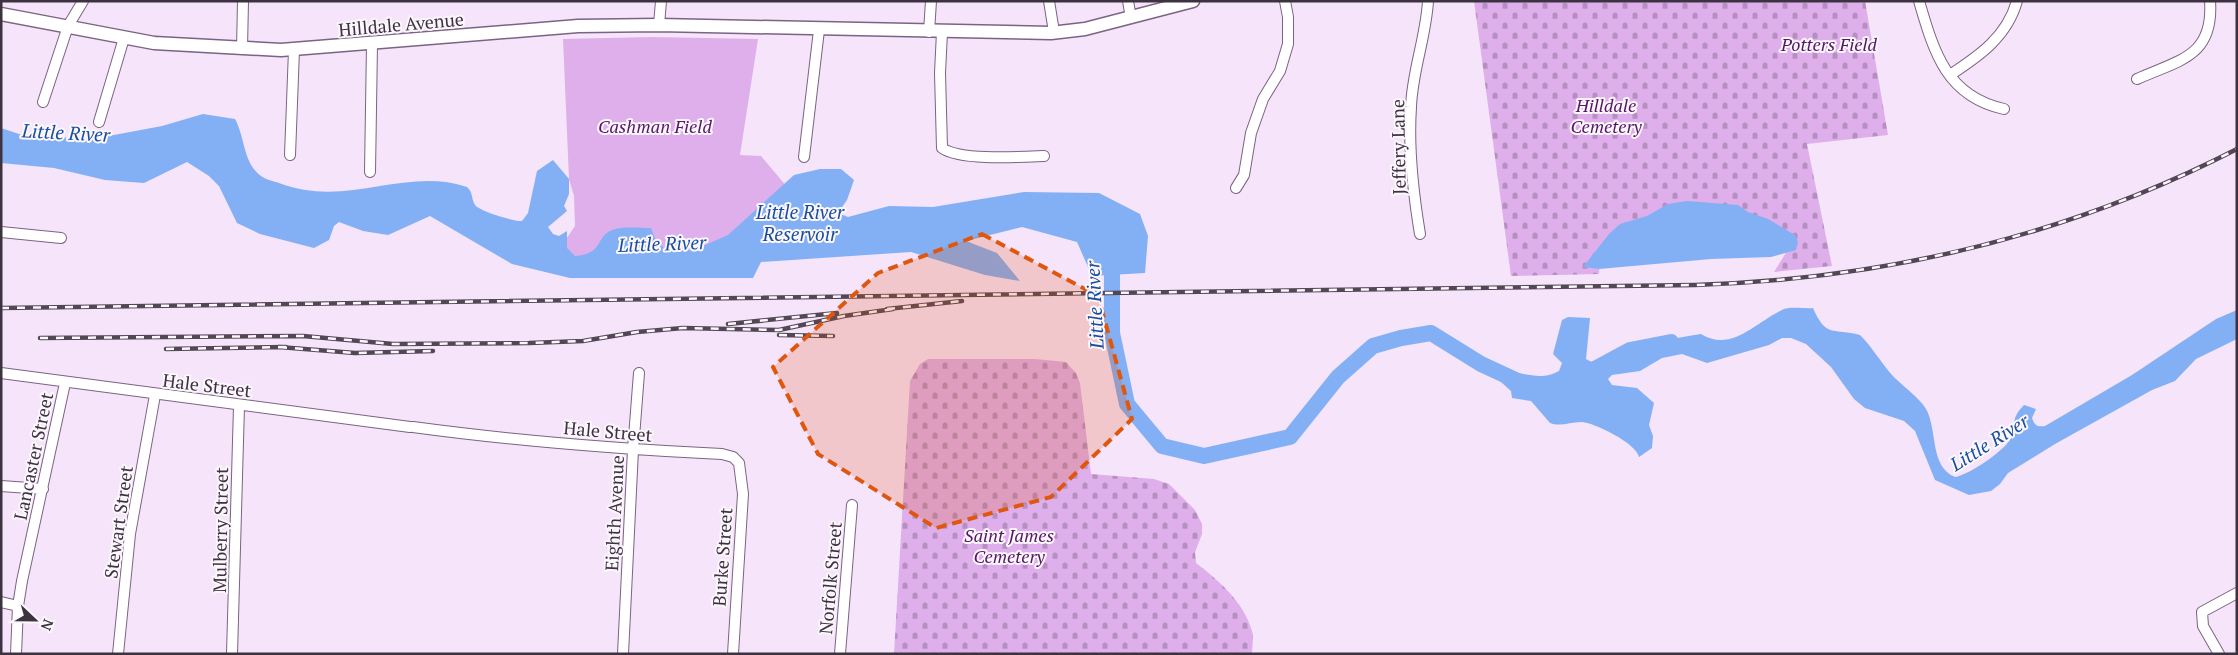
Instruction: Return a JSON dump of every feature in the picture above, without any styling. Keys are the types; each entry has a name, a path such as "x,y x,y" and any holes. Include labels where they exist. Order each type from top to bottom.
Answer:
{"main road":[{"name":"Hilldale Avenue","path":"1,14 124,38 189,46 294,50 547,28 659,25 819,30 1054,32 1085,29 1193,1"}],"street":[{"path":"43,102 68,26 83,1"},
{"path":"242,49 243,1"},
{"path":"659,25 661,1"},
{"path":"931,1 940,73 942,148 948,152 990,157 1044,156"},
{"path":"1049,1 1054,32"},
{"path":"1128,1 1131,18"},
{"path":"1236,188 1244,175 1251,133 1264,99 1280,71 1288,44 1288,17 1285,1"},
{"name":"Jeffery Lane","path":"1420,234 1413,191 1411,106 1426,27 1428,1"},
{"path":"1919,1 1936,52 1950,74 1970,97 1984,104 2004,109"},
{"path":"1950,74 1981,54 1994,41 2003,30 2017,1"},
{"path":"2137,79 2187,56 2201,46 2209,30 2210,1"},
{"path":"804,157 819,30"},
{"path":"99,122 124,38"},
{"path":"370,172 372,44"},
{"path":"290,155 294,50"},
{"path":"1,232 61,238"},
{"name":"Hale Street","path":"1,373 239,406 516,440 633,450 722,454 733,457 739,463"},
{"name":"Eighth Avenue","path":"623,654 633,450 639,373"},
{"name":"Lancaster Street","path":"16,654 18,606 28,546 43,489 66,383"},
{"name":"Stewart Street","path":"118,654 130,534 155,395"},
{"name":"Mulberry Street","path":"232,654 239,406"},
{"name":"Burke Street","path":"733,654 743,494 739,463"},
{"path":"1,486 43,489"},
{"name":"Norfolk Street","path":"840,654 852,505"},
{"path":"2217,653 2203,626 2202,612 2237,593"},
{"path":"1,602 18,606"}],"highlighted area":[{"path":"982,234 1098,296 1132,419 1051,497 936,528 818,454 773,367 878,273"}],"green space":[{"name":"Hilldale Cemetery","path":"1474,1 1865,1 1888,135 1807,144 1832,266 1774,272 1792,243 1600,260 1599,274 1511,276"},
{"name":"Cashman Field","path":"651,37 758,39 740,155 761,156 788,188 767,214 699,253 592,260 568,258 560,248 575,226 574,196 569,179 563,39"},
{"name":"Saint James Cemetery","path":"928,359 1035,359 1066,362 1076,373 1080,383 1091,474 1154,479 1169,484 1195,510 1202,524 1202,534 1195,552 1196,563 1221,584 1237,601 1253,633 1252,654 894,654 910,381 920,364"}],"water":[{"name":"Little River Reservoir","path":"203,114 235,119 251,164 255,171 268,179 304,190 328,192 421,181 444,182 467,187 475,205 483,210 497,216 518,221 522,221 528,213 537,171 553,160 569,179 569,194 564,206 567,211 548,227 553,234 559,236 567,231 567,248 575,256 591,252 603,237 612,230 626,228 651,228 656,241 666,250 694,250 728,235 794,175 820,169 841,169 854,180 847,200 838,213 848,217 889,206 933,207 1024,192 1099,193 1140,214 1148,236 1145,273 1092,276 1077,242 1022,227 966,241 997,253 1020,281 985,275 911,252 761,262 753,278 570,278 512,264 430,216 388,235 363,231 339,222 334,226 329,240 314,248 260,234 237,223 219,186 209,176 187,162 144,183 105,180 54,168 1,163 1,128 28,137 98,138 162,126"},
{"path":"1687,201 1738,205 1748,212 1768,219 1795,235 1798,242 1796,250 1771,257 1711,259 1599,269 1583,267 1609,234 1620,224 1647,216 1668,204"},
{"path":"1813,308 1826,328 1860,335 1891,374 1923,405 1930,417 1941,465 1955,477 1976,468 2006,445 2012,435 2016,415 2024,405 2036,409 2032,418 2034,423 2038,426 2045,426 2132,375 2216,319 2237,310 2237,339 2196,359 2175,381 2152,390 2055,444 2008,473 2000,484 1991,491 1969,495 1935,480 1915,431 1904,421 1865,408 1854,399 1831,367 1806,344 1791,338 1782,338 1769,345 1707,363 1682,354 1662,358 1640,371 1612,375 1608,379 1612,385 1637,388 1654,403 1649,425 1653,436 1652,448 1639,457 1631,446 1623,440 1595,426 1581,422 1550,423 1531,401 1512,398 1511,391 1501,382 1502,374 1517,373 1544,376 1559,371 1562,363 1553,354 1562,320 1568,317 1590,318 1586,359 1604,363 1624,357 1654,343 1677,338 1701,334 1712,339 1723,340 1733,338 1785,309"}],"waterway":[{"name":"Little River","path":"1112,253 1112,333 1127,404 1162,446 1204,456 1290,437 1338,377 1373,346 1401,338 1431,333 1481,364 1522,383"},
{"name":"Little River","path":"1591,371 1630,350 1671,342"}],"railway":[{"path":"1,308 1695,285 1766,281 1836,273 1905,262 1974,247 2041,229 2108,206 2173,180 2237,149"},
{"path":"887,309 962,301"},
{"path":"40,338 303,336 393,344 529,343 583,341 637,332 683,328 779,330 844,316 893,309"},
{"path":"728,324 837,313"},
{"path":"779,335 833,336"},
{"path":"279,347 355,353 433,351"},
{"path":"166,349 286,347"}],"park label":[{"name":"Potters Field","path":"1829,44"}]}
